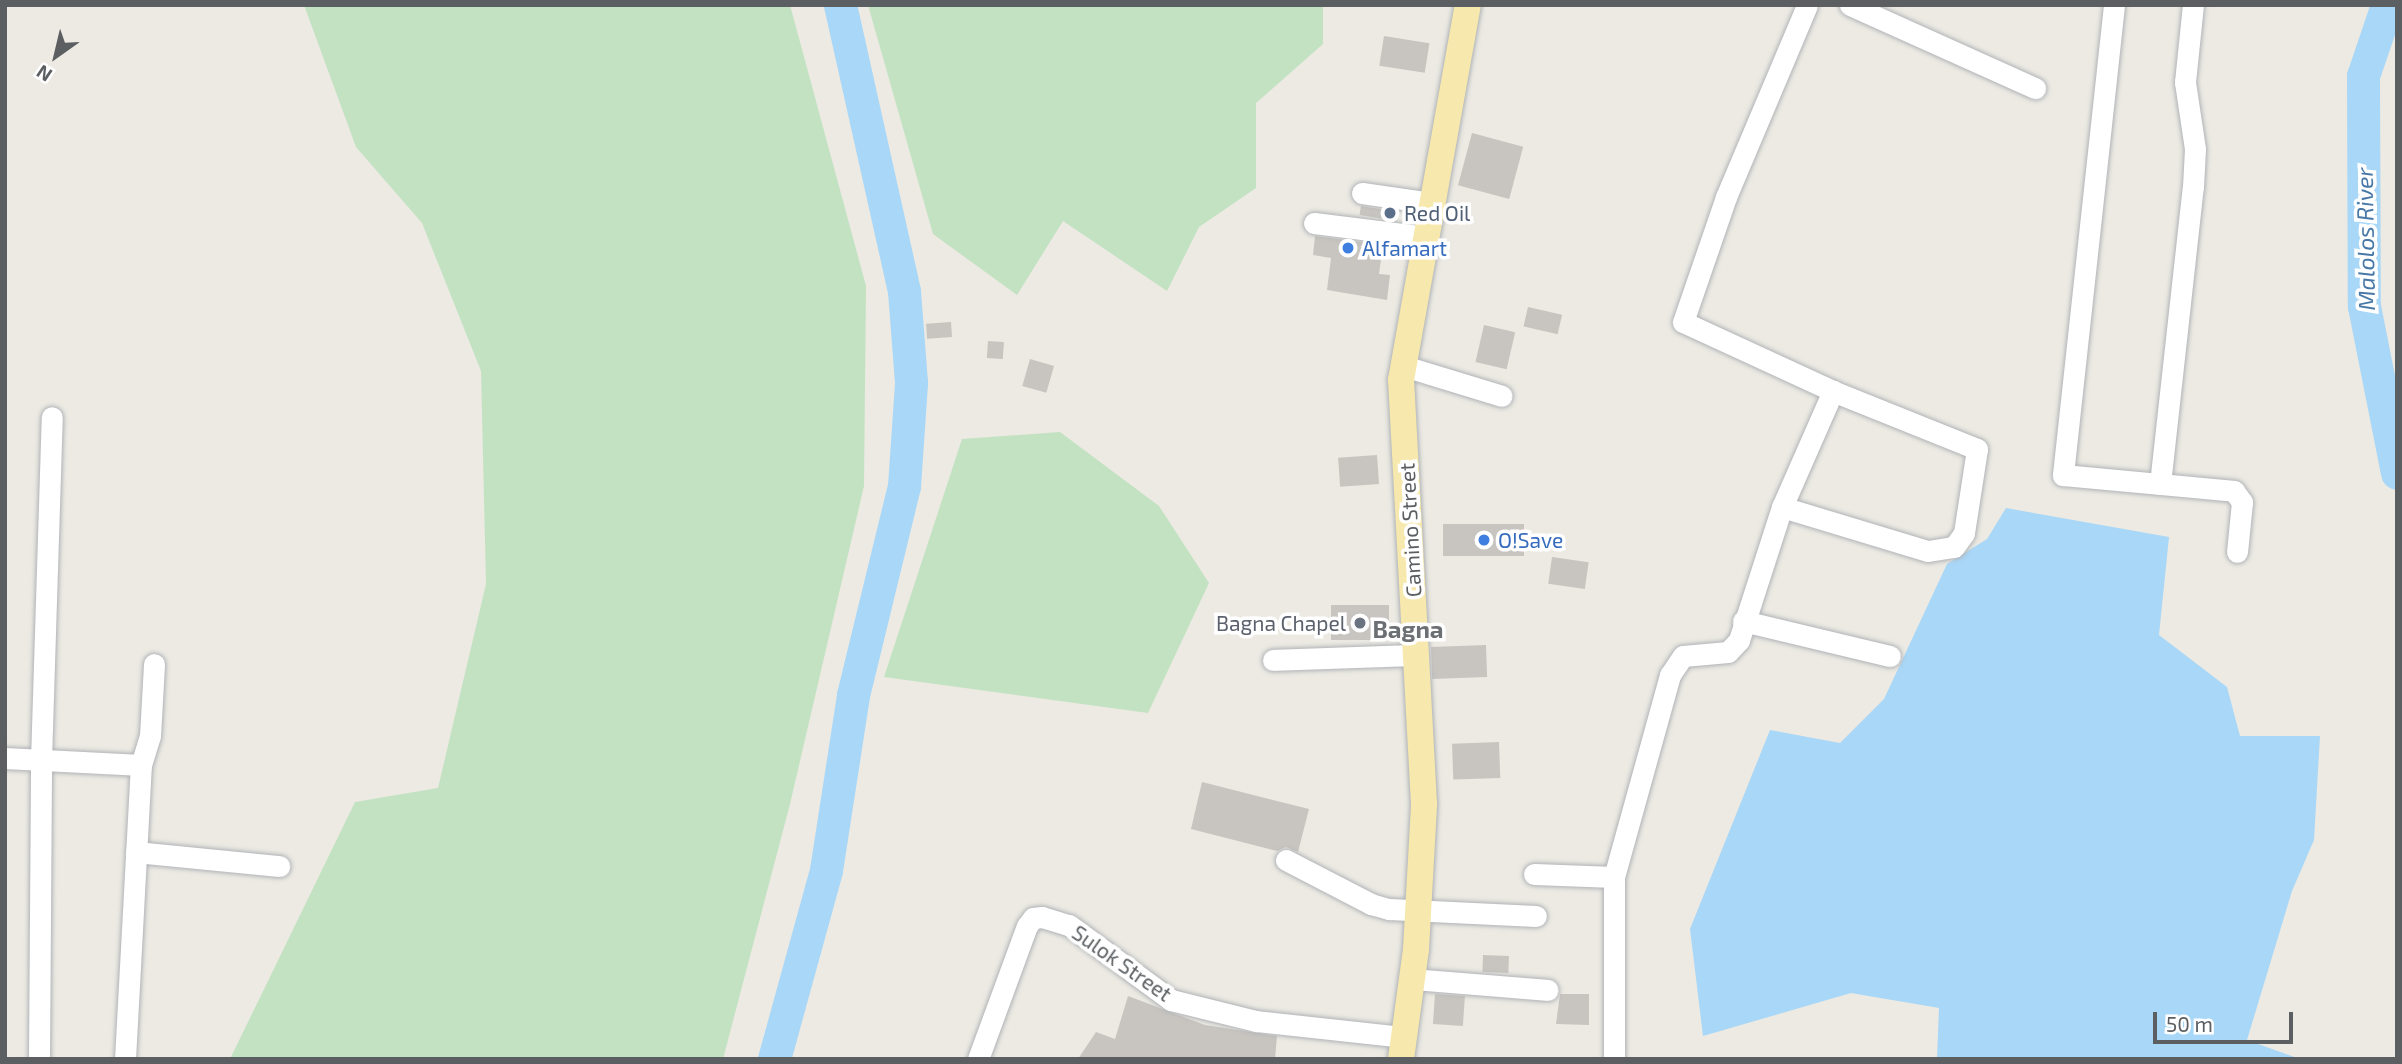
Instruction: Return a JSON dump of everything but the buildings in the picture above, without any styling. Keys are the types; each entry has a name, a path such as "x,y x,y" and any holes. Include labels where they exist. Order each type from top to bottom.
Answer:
{"main road":[{"name":"Camino Street","path":"1402,1048 1419,908 1424,804 1404,366 1468,5"}],"street":[{"path":"1782,508 1928,551 1954,547 1964,533 1977,449 1833,391 1683,322 1726,197 1807,5"},
{"path":"1850,5 2035,88"},
{"path":"2114,5 2063,475 2240,494 2238,552"},
{"path":"2161,484 2193,187 2195,149 2185,82 2193,5"},
{"path":"1362,192 1431,203"},
{"path":"1314,223 1426,237"},
{"path":"1404,366 1502,397"},
{"path":"1614,1059 1614,877 1670,675 1683,656 1728,652 1739,640 1782,508 1833,391"},
{"path":"39,1059 41,760 51,417"},
{"path":"1743,621 1890,656"},
{"path":"1273,660 1417,655"},
{"path":"125,1059 141,765 150,736 154,664"},
{"path":"5,758 141,765"},
{"path":"136,852 279,866"},
{"path":"1286,860 1371,904 1536,916"},
{"path":"1534,874 1614,877"},
{"name":"Sulok Street","path":"978,1059 1027,926 1033,918 1042,917 1069,925 1171,1000 1256,1021 1402,1048"},
{"path":"1412,979 1548,990"}],"green space":[{"path":"304,5 790,5 866,286 864,486 790,804 723,1059 230,1059 355,802 438,788 486,584 481,371 422,223 356,147"},
{"path":"868,5 1323,5 1323,44 1256,103 1256,188 1199,227 1167,291 1063,221 1017,295 933,234"},
{"path":"1060,432 1159,506 1209,583 1148,713 884,677 962,439"}],"water":[{"path":"2006,508 2169,537 2159,635 2227,687 2240,736 2320,736 2314,840 2292,891 2247,1040 2300,1059 1937,1059 1939,1008 1851,993 1703,1036 1690,929 1770,730 1840,743 1884,699 1947,564 1987,539"}],"waterway":[{"path":"774,1059 826,870 853,695 904,486 911,382 904,291 840,5"},
{"name":"Malolos River","path":"2387,5 2363,76 2364,306 2397,473"}],"place":[{"name":"Red Oil","path":"1390,213"},
{"name":"Alfamart","path":"1348,248"},
{"name":"O!Save","path":"1484,540"},
{"name":"Bagna Chapel","path":"1360,623"}],"district":[{"name":"Bagna","path":"1408,629"}]}
